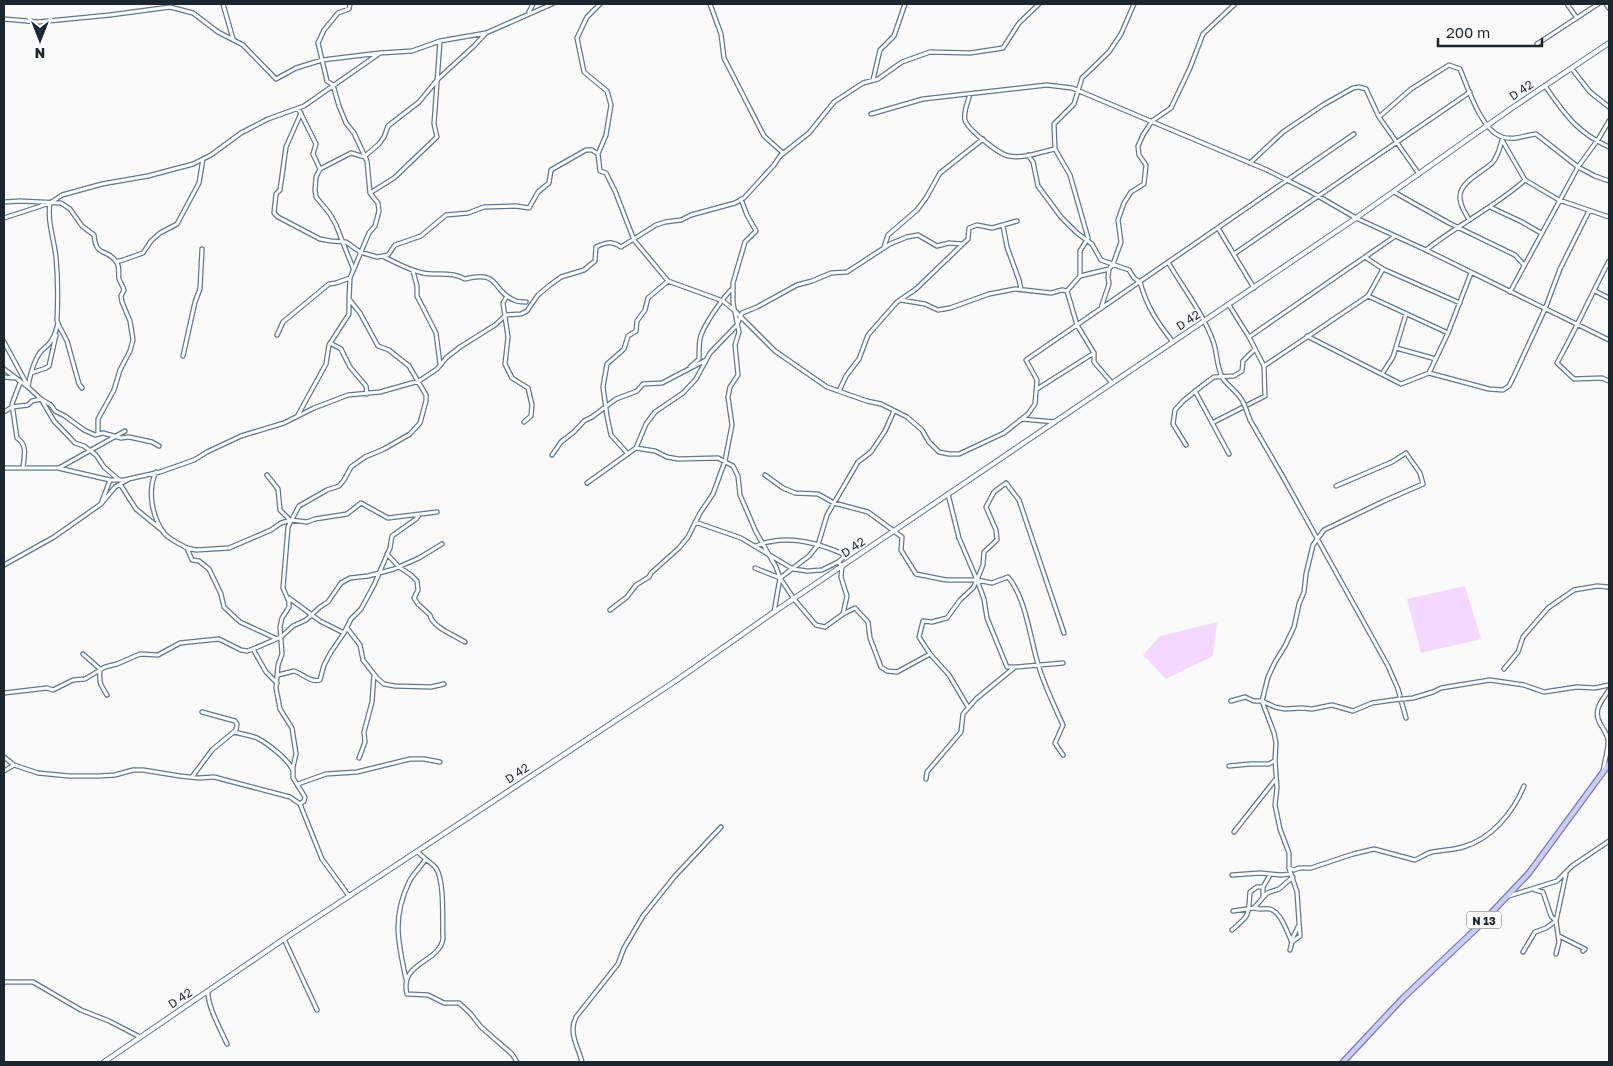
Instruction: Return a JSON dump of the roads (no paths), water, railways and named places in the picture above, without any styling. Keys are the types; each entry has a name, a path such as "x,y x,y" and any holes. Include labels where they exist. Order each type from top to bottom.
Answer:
{"main road":[{"name":"N 13","path":"1343,1062 1404,998 1506,897 1540,859 1608,768"}],"street":[{"path":"223,4 233,40"},
{"path":"297,416 326,364 330,343 349,314 350,278 379,211 378,203 370,193 366,156 354,133 346,123 333,85 327,81 318,43 324,30 338,13 348,9 350,4"},
{"path":"529,13 533,4"},
{"path":"4,19 38,22 170,7 193,13 218,32 243,45 276,79 296,68 322,60 412,51 440,41 486,33 552,4"},
{"path":"600,4 587,17 577,38 584,72 607,91 611,105 606,135 598,154 600,171 606,173 615,191 634,240 668,281 723,301 775,351 811,378 827,387 867,401 882,404 907,417 922,430 929,442 939,452 949,454 959,454 1004,433 1028,414 1035,404 1037,380 1026,360 1286,179 1354,134"},
{"path":"710,4 721,34 724,58 764,136 784,153"},
{"path":"873,80 880,50 894,36 905,4"},
{"path":"4,565 54,537 101,504 120,482 194,460 241,436 258,432 348,395 380,392 418,381 437,369 446,358 495,325 506,314 527,312 538,295 555,281 561,277 584,270 595,261 596,247 614,242 621,247 656,225 682,220 690,215 735,204 752,191 784,153 809,133 834,102 857,87 878,79 902,62 930,52 970,53 1003,48 1019,24 1039,4"},
{"path":"1080,276 1080,251 1088,238 1070,176 1055,149 1054,124 1074,104 1082,78 1109,52 1121,34 1134,4"},
{"path":"1067,291 1080,276 1109,269 1113,264 1122,242 1118,220 1124,203 1131,192 1144,184 1146,166 1138,155 1138,146 1152,122 1171,108 1190,68 1203,34 1235,4"},
{"path":"1567,4 1577,18"},
{"path":"1536,44 1598,4"},
{"path":"1606,4 1609,8"},
{"path":"366,156 379,144 388,126 419,102 438,79 486,33"},
{"path":"370,193 394,178 437,137 434,124 440,41"},
{"name":"D 42","path":"104,1062 284,939 677,680 774,612 1254,288 1609,43"},
{"path":"4,218 50,203 62,195 193,164 211,155 241,133 268,119 304,106 380,53"},
{"path":"1379,117 1411,90 1449,65 1460,69 1487,126 1499,135 1521,138 1536,134 1578,167 1609,181"},
{"path":"1572,69 1590,92 1609,108"},
{"path":"871,114 923,99 1047,85 1064,86 1078,90 1250,162 1286,179 1356,218 1426,250 1609,340"},
{"path":"1545,86 1566,116 1578,128 1596,141 1609,147"},
{"path":"1250,162 1283,132 1323,104 1353,88 1360,87 1366,89 1379,117 1419,175"},
{"path":"1234,254 1470,92"},
{"path":"970,94 965,121 974,134 1008,156 1028,155 1055,149"},
{"path":"298,108 316,144 313,154 320,169"},
{"path":"301,113 286,147 280,190 276,194 274,213 278,217 320,239 346,242 360,252 377,257 388,255 395,246 421,236 446,214 468,212 484,207 516,206 529,208 538,192 550,183 551,170 586,150 592,150 598,154"},
{"path":"1510,292 1578,167 1609,121"},
{"path":"1499,135 1525,180 1559,200 1609,217"},
{"path":"883,248 888,235 913,214 926,198 940,173 983,139"},
{"path":"1469,220 1461,204 1460,197 1463,188 1471,179 1493,162 1502,140"},
{"path":"353,268 330,214 316,197 316,177 320,169 351,153 366,156"},
{"path":"1028,155 1033,162 1038,186 1061,217 1092,244 1101,260 1129,270 1134,278 1140,282 1152,314 1173,342"},
{"path":"116,261 143,252 156,237 177,224 199,183 204,159"},
{"path":"1426,250 1513,191 1525,180"},
{"path":"1394,192 1515,255 1524,265"},
{"path":"610,610 628,597 636,585 649,577 688,537 712,494 724,461 732,425 728,397 730,388 738,375 735,345 739,332 733,283 746,242 756,231 741,199"},
{"path":"4,202 61,203 70,209 82,226 94,235 95,246 101,252 109,254 118,264 119,280 124,290 121,296 122,302 130,321 133,340 114,390 98,419 98,434"},
{"path":"28,387 38,356 51,342 58,322 58,281 53,231 49,220 50,203"},
{"path":"1490,207 1541,233"},
{"path":"1307,336 1401,384 1429,373 1503,390 1509,386 1514,376 1545,309 1560,269 1589,211"},
{"path":"839,391 846,376 859,360 868,335 900,300 916,289 968,238 969,228 977,224 992,228 1017,222"},
{"path":"1003,226 1007,247 1021,288"},
{"path":"1218,228 1254,288"},
{"path":"587,483 636,448 646,424 655,412 683,394 696,379 710,353 737,325 742,313 798,285 831,273 847,272 883,248 907,237 918,235 937,246 949,243 962,244"},
{"path":"1249,337 1394,236"},
{"path":"183,356 195,302 200,289 202,249"},
{"path":"381,256 413,270 439,275 457,274 465,279 477,276 486,277 496,282 500,290 513,300 526,302"},
{"path":"1364,257 1383,269 1460,303"},
{"path":"1168,262 1204,322 1215,345 1215,354 1222,378 1242,398 1250,420 1284,476 1317,540 1388,666 1398,689 1406,718"},
{"path":"1609,263 1601,275 1595,291 1557,363 1574,379 1602,378 1609,381"},
{"path":"1101,309 1109,284 1109,269"},
{"path":"1264,366 1368,296 1383,269"},
{"path":"413,270 417,286 417,296 436,334 440,365"},
{"path":"1429,373 1448,332 1471,273"},
{"path":"277,335 283,322 329,284 350,278"},
{"path":"628,454 611,435 603,387 608,364 624,349 628,336 636,330 637,321 645,310 648,298 668,281"},
{"path":"687,370 699,359 700,336 723,301 724,296 733,288"},
{"path":"900,300 925,304 938,310 950,308 989,294 1021,288 1051,293 1062,290 1067,291"},
{"path":"1067,291 1078,325 1094,353 1094,362 1112,383"},
{"path":"1595,291 1609,298"},
{"path":"507,296 503,303 508,337 505,364 512,378 524,384 530,394 531,416 524,422"},
{"path":"1368,296 1448,332"},
{"path":"344,633 320,622 289,598 283,588 286,535 290,520 299,506 338,486 344,480 351,467 359,461 410,434 420,423 426,401 426,395 409,366 389,350 378,346 360,313 349,299"},
{"path":"1212,423 1265,396 1264,366 1229,305"},
{"path":"1382,374 1393,357 1406,314"},
{"path":"58,322 67,341 79,384 82,388"},
{"path":"31,373 49,366 54,351 56,330"},
{"path":"4,342 28,387"},
{"path":"330,343 341,349 350,367 366,386 367,394"},
{"path":"1396,348 1436,358"},
{"path":"1186,445 1173,424 1175,410 1195,391 1214,377 1234,376 1242,371 1243,361 1255,350"},
{"path":"1037,390 1094,353"},
{"path":"552,455 561,442 584,421 616,399 637,391 643,384 662,383 706,360"},
{"path":"4,369 51,405 55,412 65,416 84,430 95,435 103,433 141,440 158,446"},
{"path":"4,377 15,378"},
{"path":"20,382 12,407 17,438 24,443 25,447 23,468"},
{"path":"1195,391 1229,454"},
{"path":"4,412 12,407 28,405 32,401 41,398"},
{"path":"41,398 54,421 74,443 84,446 96,455 111,475 120,482 136,509 174,541 188,548 196,550 229,548 290,520 307,522 347,514 361,503 388,518 437,512"},
{"path":"774,612 780,578 818,546 827,515 858,462 871,452 885,431 894,411"},
{"path":"1022,419 1054,422"},
{"path":"58,468 124,431"},
{"path":"636,448 655,451 678,459 718,458 734,466 738,476 740,495 762,543 776,566 780,578 794,599 816,625 825,627 855,608 868,622 870,638 881,667 887,671 897,672 930,654"},
{"path":"1292,941 1300,936 1297,892 1290,868 1289,853 1280,829 1275,805 1277,788 1276,743 1262,701 1273,664 1285,646 1294,627 1298,604 1304,592 1313,545 1324,530 1423,484 1420,473 1406,453 1392,462 1336,486"},
{"path":"4,468 58,468 120,482"},
{"path":"156,472 151,496 164,532"},
{"path":"267,475 278,489 280,510 290,520"},
{"path":"765,475 783,488 795,493 818,494 834,503 868,512 902,537 902,550 916,574 946,580 977,580 992,583 1008,577 1015,585 1028,623 1038,666 1063,725 1055,743 1063,755"},
{"path":"101,504 110,480"},
{"path":"968,707 949,674 930,654 919,637 923,620 932,622 947,618 960,600 973,588 983,565 984,552 997,540 996,530 986,507 994,492 1006,483 1019,500 1064,633"},
{"path":"948,494 960,538 984,599 987,618 1007,667 1063,663"},
{"path":"278,675 294,671 316,682 320,680 324,665 331,652 351,619 361,609 380,573 392,536 419,515"},
{"path":"695,522 733,535 793,568 822,570 844,557 843,554 793,540 762,543 755,546"},
{"path":"4,693 47,688 53,690 74,680 85,679 100,669 140,654 158,655 180,643 219,639 247,651 281,636 293,626 301,624 328,602 342,583 350,578 386,572 419,558 442,544"},
{"path":"188,548 192,560 199,561 209,569 221,594 224,607 240,622 275,638"},
{"path":"387,554 399,567 411,574 417,581 418,590 414,598 430,614 431,619 440,629 446,630 464,642"},
{"path":"838,562 842,566 841,577 847,596 843,614"},
{"path":"755,568 780,578"},
{"path":"1504,669 1518,652 1523,637 1548,608 1574,590 1597,586 1609,587"},
{"path":"289,598 289,607 282,618 280,626 282,654 278,665 277,700 280,709 292,728 296,754 292,769 293,778 305,797 304,801 300,804"},
{"path":"347,628 360,645 363,660 380,680 388,686 431,687 444,684"},
{"path":"252,649 266,672 277,684"},
{"path":"83,654 100,669"},
{"path":"926,779 927,772 961,732 963,714 968,707 1015,667"},
{"path":"100,669 99,682 106,695"},
{"path":"359,758 365,742 364,732 372,702 374,673"},
{"path":"1231,701 1243,697 1254,701 1262,701 1275,708 1315,709 1332,705 1353,711 1372,703 1413,698 1441,688 1490,680 1524,685 1544,692 1577,687 1595,688 1609,684"},
{"path":"1602,774 1608,741 1596,714 1598,705 1609,690"},
{"path":"192,777 212,750 234,732 237,724 235,721 202,712"},
{"path":"234,732 266,743 285,759 292,769"},
{"path":"4,757 14,765 38,773 69,776 115,775 133,770 192,777 214,777 290,797 300,804 320,854 349,896"},
{"path":"298,784 326,774 357,772 410,759 431,759 440,762"},
{"path":"1230,766 1269,764 1275,760"},
{"path":"4,771 14,765"},
{"path":"1234,832 1276,779"},
{"path":"1290,868 1294,870 1311,868 1355,853 1374,849 1415,860 1432,852 1441,852 1466,846 1487,836 1502,821 1517,801 1524,786"},
{"path":"582,1062 572,1033 572,1025 579,1012 618,964 624,948 643,916 675,876 721,827"},
{"path":"1506,897 1557,881 1569,869 1609,841"},
{"path":"406,979 416,966 425,961 442,944 443,939 441,890 437,869 418,852"},
{"path":"425,860 409,882 398,912 400,953 408,995 428,994 444,1003 458,1003 470,1013 480,1027 512,1054 517,1062"},
{"path":"1556,954 1559,936 1556,920 1564,880 1569,869"},
{"path":"1232,875 1292,876"},
{"path":"1262,897 1263,887 1270,875"},
{"path":"1254,908 1262,897 1269,892 1279,889 1292,876"},
{"path":"1232,930 1246,917 1249,908 1250,892 1257,887 1263,887"},
{"path":"1534,889 1543,892 1551,916 1556,920"},
{"path":"1233,911 1254,908 1268,909 1276,912 1292,941 1290,950"},
{"path":"1523,952 1535,932 1546,928 1556,920"},
{"path":"1559,936 1585,949 1583,951"},
{"path":"284,939 317,1010"},
{"path":"4,982 33,982 81,1010 109,1020 140,1037"},
{"path":"208,991 207,997 227,1044"}]}
